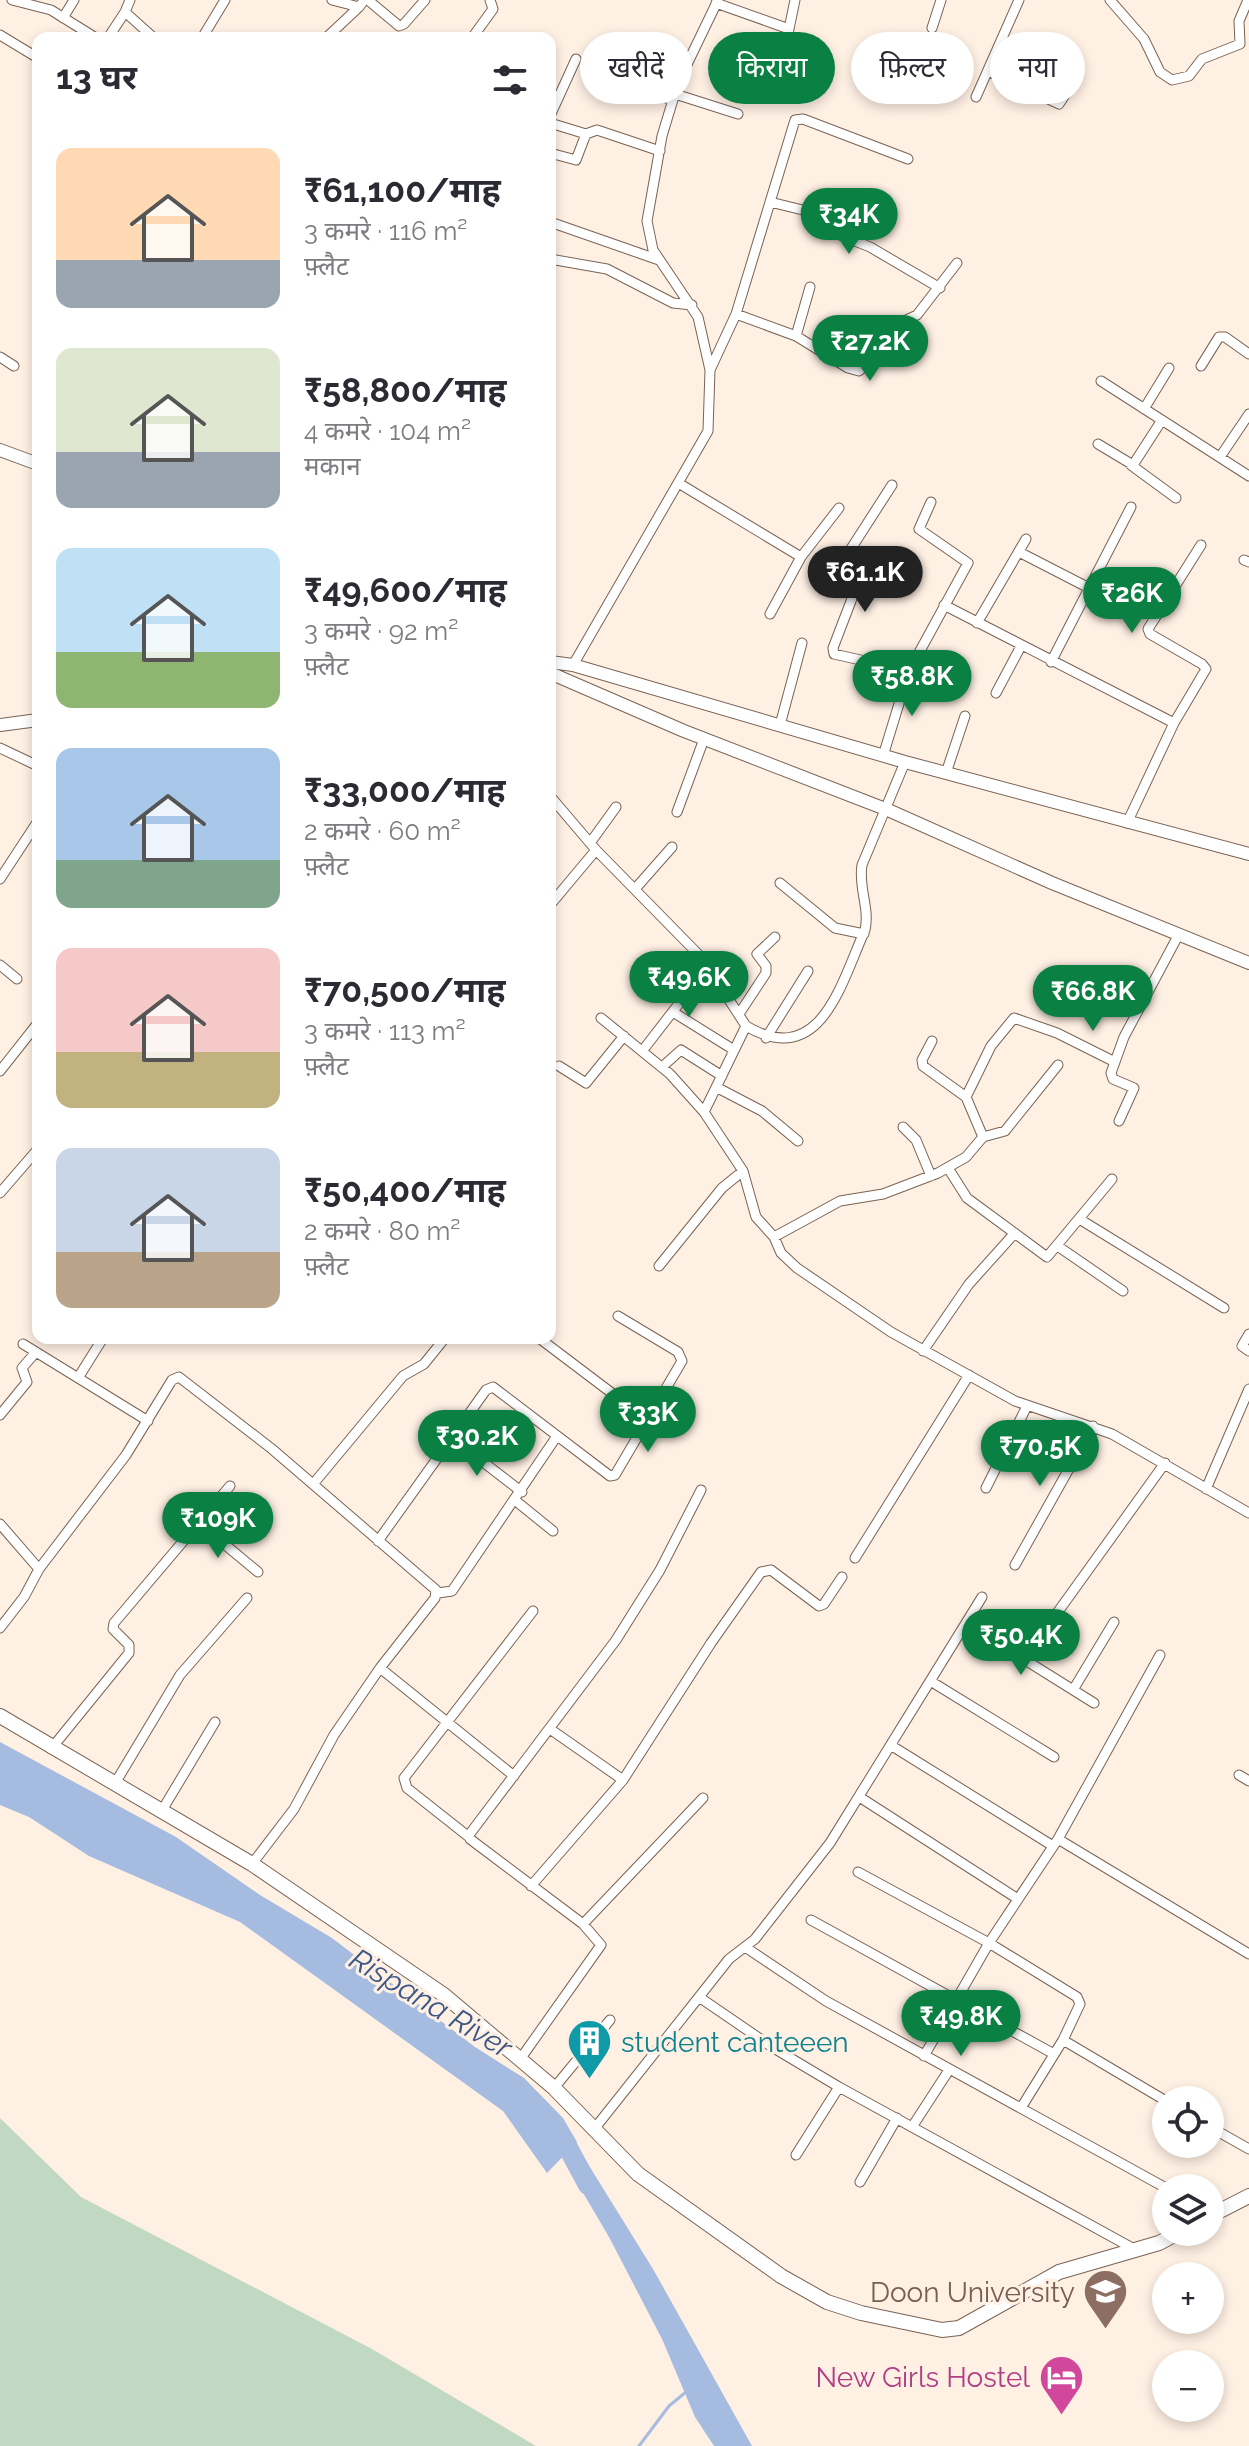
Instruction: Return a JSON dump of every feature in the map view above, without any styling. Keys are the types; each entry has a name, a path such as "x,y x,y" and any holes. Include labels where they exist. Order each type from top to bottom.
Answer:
{"main road":[{"path":"0,1716 51,1749 252,1864 444,1995 554,2088 638,2174 781,2276 827,2302 861,2313 942,2330 959,2328 1059,2272 1152,2243"},
{"path":"1224,2208 1249,2196"}],"street":[{"path":"12,0 42,7 86,32"},
{"path":"63,18 74,0"},
{"path":"112,32 130,0"},
{"path":"206,32 225,0"},
{"path":"332,0 364,2 399,26 425,0"},
{"path":"788,32 795,0"},
{"path":"932,28 941,0"},
{"path":"976,97 1019,0"},
{"path":"1110,0 1144,39 1160,72 1172,80 1189,76 1202,59 1240,44 1239,21 1248,0"},
{"path":"332,32 364,2"},
{"path":"476,32 494,2"},
{"path":"692,57 717,2 789,29"},
{"path":"125,12 147,32"},
{"path":"0,35 32,54"},
{"path":"556,103 576,59"},
{"path":"692,102 738,114"},
{"path":"573,665 708,431 710,370 692,305 659,260 648,235 647,221 672,104"},
{"path":"710,370 736,314 794,122 799,118 908,159"},
{"path":"556,125 586,134 597,130 660,151"},
{"path":"556,155 576,160 586,134"},
{"path":"770,202 815,213 825,229 870,247 940,288"},
{"path":"556,224 659,260"},
{"path":"556,260 607,269 673,303 692,305"},
{"path":"736,314 796,336 848,368 859,371 868,363 889,328 917,315 957,263"},
{"path":"796,336 810,287"},
{"path":"1201,366 1222,336 1249,354"},
{"path":"0,357 14,366"},
{"path":"1144,409 1169,368"},
{"path":"1101,381 1249,476"},
{"path":"1220,457 1249,414"},
{"path":"1131,465 1162,420"},
{"path":"1098,444 1176,498"},
{"path":"0,450 32,462"},
{"path":"680,484 801,557"},
{"path":"892,485 838,569 839,577 855,585 856,592 833,651 909,671"},
{"path":"883,756 909,671 968,563 919,529 931,502"},
{"path":"1051,662 1131,507"},
{"path":"770,614 801,557 839,508"},
{"path":"977,623 1026,539"},
{"path":"1127,823 1174,723 1206,669 1150,634 1148,629 1201,545"},
{"path":"1019,552 1128,608"},
{"path":"944,605 1174,723"},
{"path":"780,725 802,643"},
{"path":"996,693 1021,646"},
{"path":"556,663 573,665 883,756 1249,854"},
{"path":"556,676 704,739 888,810 1052,883 1249,963"},
{"path":"946,773 965,716"},
{"path":"0,725 32,721"},
{"path":"677,812 704,739"},
{"path":"0,748 32,763"},
{"path":"556,802 593,846 708,966 746,1026 766,1038 793,1038 818,1025 829,1011 864,934 867,919 860,875 905,762"},
{"path":"556,897 593,846 616,807"},
{"path":"0,879 32,830"},
{"path":"635,889 672,847"},
{"path":"780,883 835,928 864,934"},
{"path":"1119,1121 1134,1088 1111,1077 1115,1062 1139,1008 1179,934"},
{"path":"739,1014 766,973 766,966 757,954 775,937"},
{"path":"0,965 17,979"},
{"path":"643,1050 708,966"},
{"path":"766,1038 808,971"},
{"path":"1090,977 1139,1008"},
{"path":"673,1012 734,1050"},
{"path":"601,1018 662,1067 704,1112 743,1171 751,1208 774,1237 781,1253 797,1268 849,1306 923,1351 1027,1406 1093,1426 1165,1463 1249,1513"},
{"path":"966,1097 991,1046 1014,1018 1057,1033 1115,1062"},
{"path":"704,1112 746,1026"},
{"path":"0,1071 32,1031"},
{"path":"559,1066 586,1083 624,1036"},
{"path":"932,1041 922,1060 923,1066 966,1097 983,1137"},
{"path":"662,1067 681,1050 722,1076"},
{"path":"774,1237 840,1201 883,1194 948,1168 966,1157 983,1137 1005,1131 1058,1065"},
{"path":"716,1087 762,1111 798,1141"},
{"path":"903,1127 916,1140 931,1176"},
{"path":"0,1193 32,1156"},
{"path":"948,1168 967,1198 1047,1257 1059,1247 1112,1179"},
{"path":"659,1266 722,1188 743,1171"},
{"path":"1081,1220 1224,1308"},
{"path":"923,1351 969,1284 1014,1234"},
{"path":"1059,1247 1123,1291"},
{"path":"378,1541 486,1390 493,1387 610,1476 615,1475 681,1365 678,1352 618,1316"},
{"path":"1249,1334 1242,1346 1249,1351"},
{"path":"23,1344 148,1421"},
{"path":"78,1378 99,1344"},
{"path":"314,1483 403,1376 424,1364 440,1344"},
{"path":"547,1344 613,1394"},
{"path":"0,1415 27,1382 22,1368 36,1352"},
{"path":"855,1558 969,1375"},
{"path":"0,1628 24,1597 39,1569 103,1488 172,1380 183,1379 208,1402 314,1483 438,1593"},
{"path":"1206,1489 1249,1389"},
{"path":"986,1488 1027,1406"},
{"path":"1015,1565 1093,1426"},
{"path":"252,1864 294,1809 334,1735 380,1668 438,1593 452,1591 519,1497 557,1436"},
{"path":"452,1438 553,1531"},
{"path":"1024,1659 1165,1463"},
{"path":"51,1749 129,1653 129,1645 113,1629 114,1623 230,1486"},
{"path":"469,1837 645,1595 701,1490"},
{"path":"199,1523 258,1572"},
{"path":"0,1524 39,1569"},
{"path":"531,1886 623,1780 711,1643 764,1569 771,1570 819,1606 824,1604 842,1577"},
{"path":"595,2128 729,1959 745,1947 804,1878 861,1798 982,1597"},
{"path":"114,1785 180,1675 247,1598"},
{"path":"521,2058 599,1950 600,1942 583,1924 407,1788 404,1781 533,1611"},
{"path":"1073,1690 1114,1622"},
{"path":"966,1623 1094,1703"},
{"path":"924,2056 989,1943 1056,1843 1160,1655"},
{"path":"380,1668 514,1776"},
{"path":"932,1682 1054,1757"},
{"path":"161,1812 215,1722"},
{"path":"550,1729 623,1780"},
{"path":"892,1746 1249,1954"},
{"path":"1239,1775 1249,1781"},
{"path":"583,1924 703,1798"},
{"path":"861,1798 1018,1899"},
{"path":"858,1872 989,1943 1078,1999 1077,2013 1063,2040 1021,2108"},
{"path":"811,1920 1054,2054"},
{"path":"745,1947 826,2001 1152,2180"},
{"path":"699,1997 772,2047 839,2087 1136,2250"},
{"path":"554,2088 610,2020"},
{"path":"1063,2040 1152,2093"},
{"path":"912,2127 949,2070"},
{"path":"796,2155 839,2087"},
{"path":"860,2182 897,2118"},
{"path":"1224,2135 1249,2149"}],"green space":[{"path":"0,2118 81,2197 372,2349 536,2446 0,2446"}],"water":[{"path":"0,1742 176,1837 260,1895 332,1938 475,2047 524,2078 563,2118 577,2142 547,2173 503,2111 240,1922 89,1856 29,1817 0,1805"},
{"path":"583,2156 653,2269 752,2446 714,2446 695,2417 662,2339 609,2237 569,2169"}],"waterway":[{"name":"Rispana River","path":"551,2129 566,2144 588,2185"},
{"path":"639,2446 669,2406 686,2392"}],"place":[{"name":"student canteeen","path":"590,2081"},
{"name":"Doon University","path":"1106,2331"},
{"name":"New Girls Hostel","path":"1061,2416"}]}
